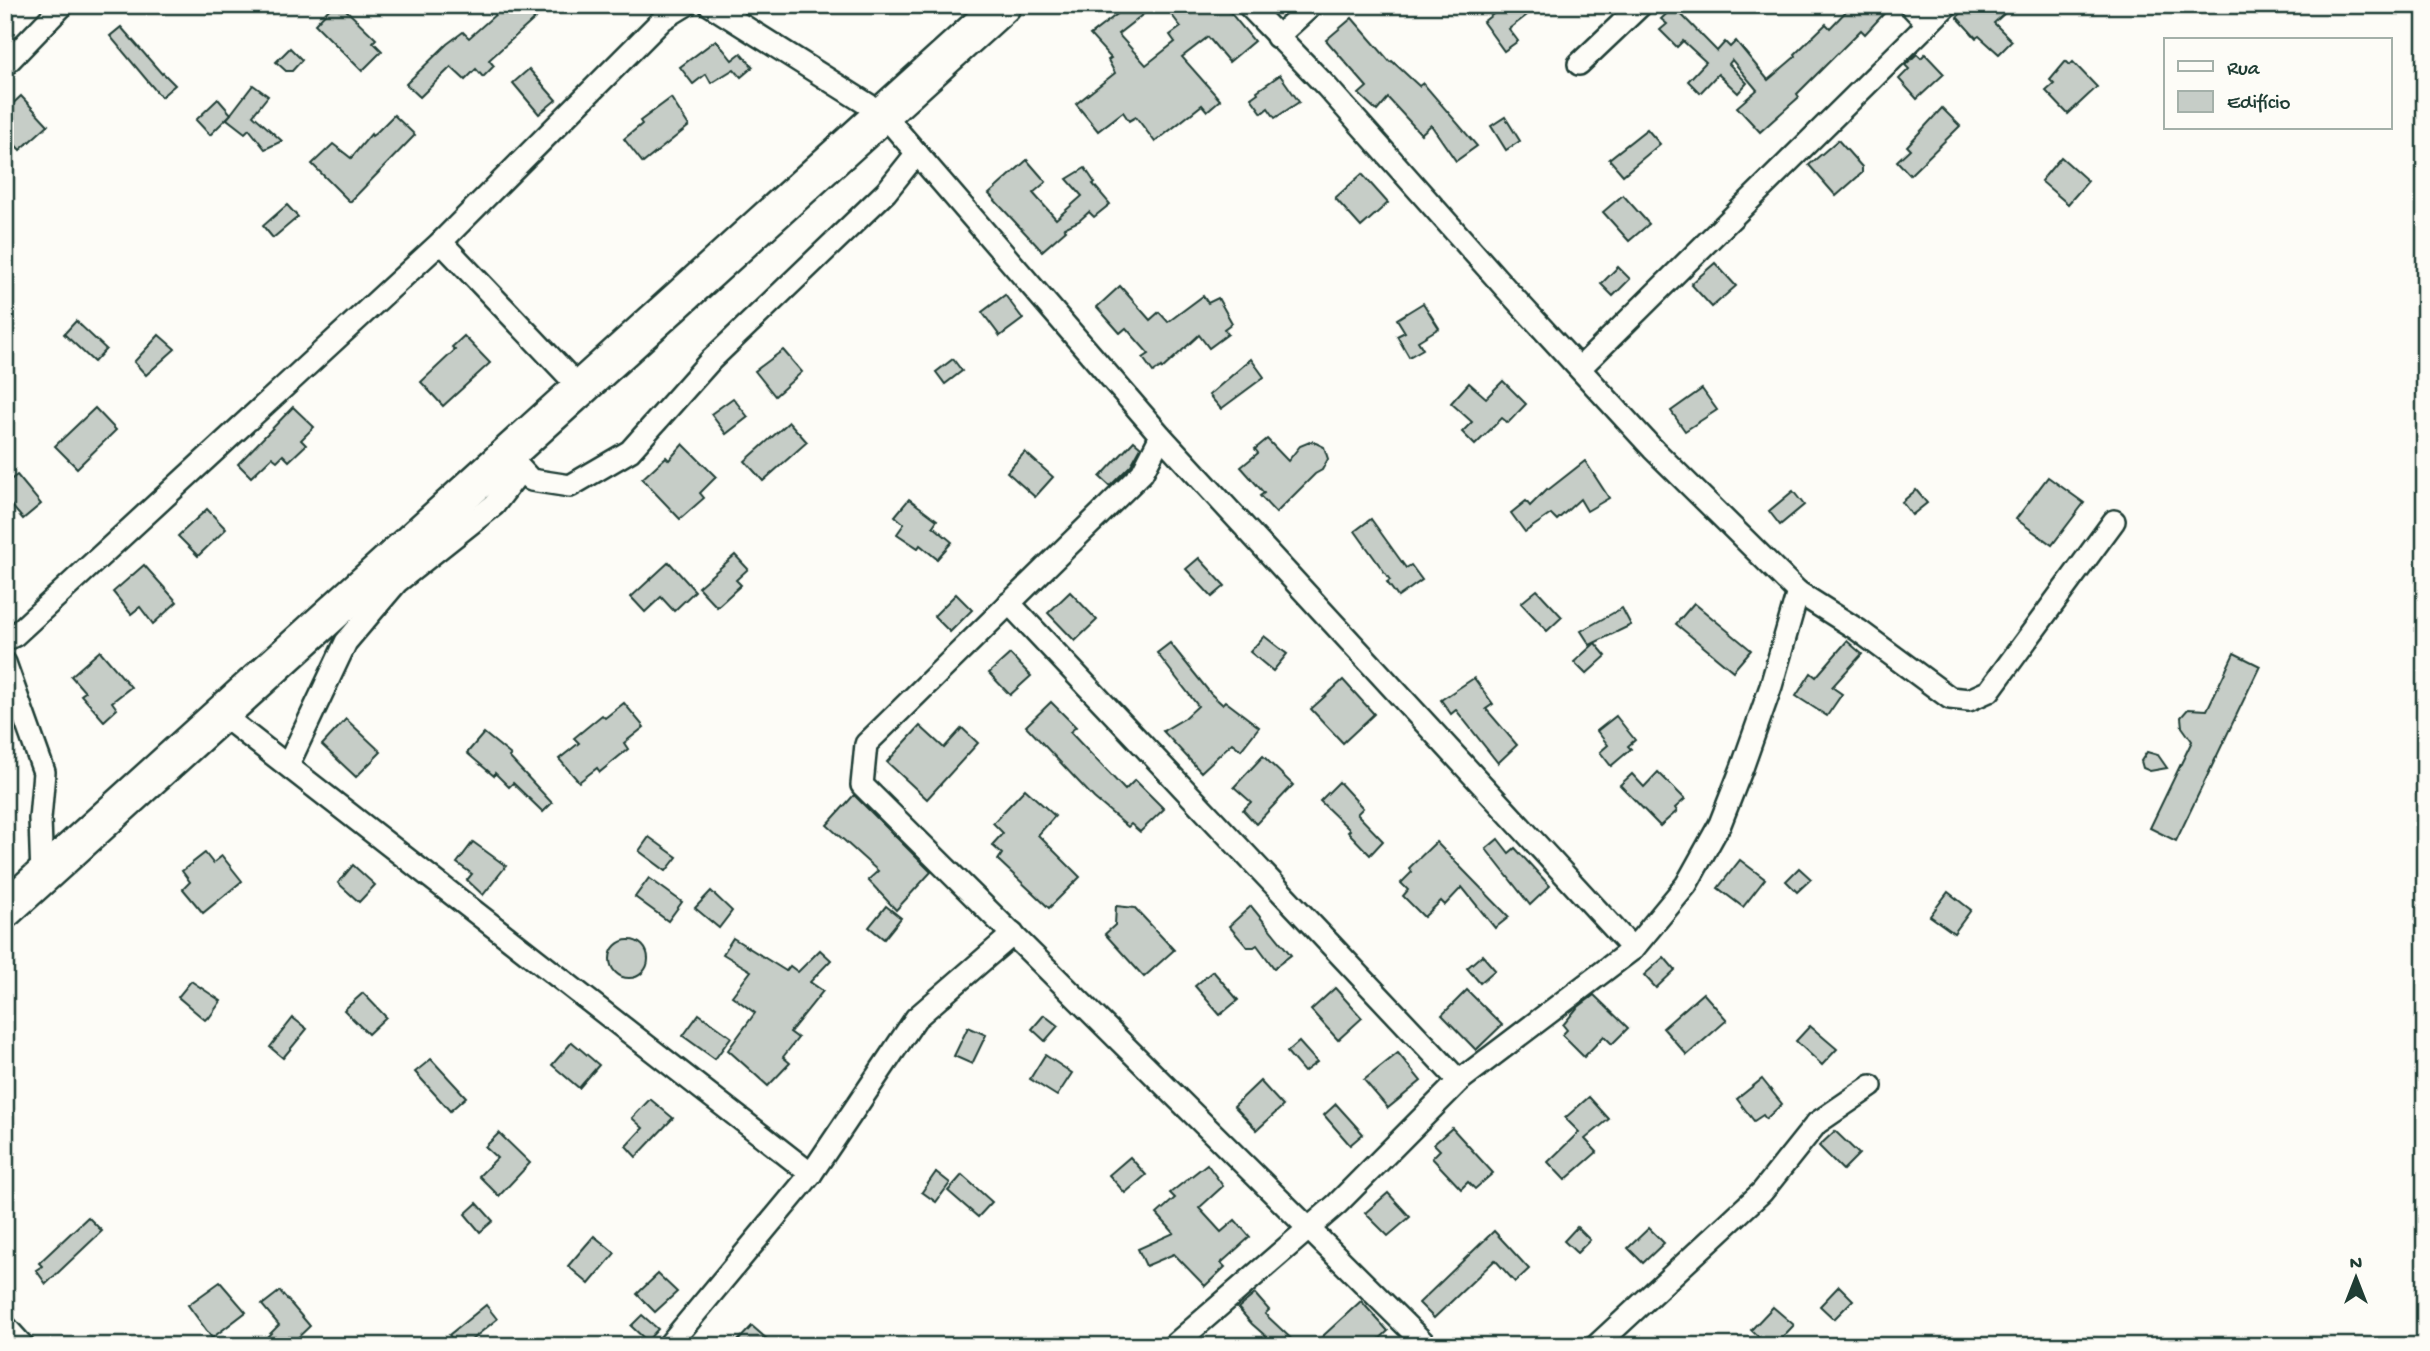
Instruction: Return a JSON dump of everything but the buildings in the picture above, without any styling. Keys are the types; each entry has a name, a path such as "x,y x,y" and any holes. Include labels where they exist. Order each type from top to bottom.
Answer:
{"highway":[{"path":"5,911 221,714 514,462 580,388 1003,5"}],"street":[{"path":"5,65 63,5"},
{"path":"5,640 25,625 440,242 663,19 686,5"},
{"path":"710,5 883,114 1161,436 1633,949"},
{"path":"1248,5 1327,87 1653,449 1798,592 1858,630 1950,698 1969,700 1989,691 2114,521"},
{"path":"1277,37 1312,5"},
{"path":"1579,64 1642,5"},
{"path":"1910,5 1928,23"},
{"path":"1580,368 1947,5"},
{"path":"288,765 346,642 397,582 494,505 514,462 531,480 570,486 630,451 711,360 886,192 917,153"},
{"path":"440,242 580,388"},
{"path":"1161,436 1142,472 866,744 862,785 1427,1346"},
{"path":"1173,1346 1337,1204 1460,1081 1633,949 1686,885 1720,824 1771,685 1798,592"},
{"path":"1009,603 1460,1081"},
{"path":"5,663 44,772 40,819 41,877"},
{"path":"221,714 811,1174"},
{"path":"668,1346 811,1174 916,1018 1013,934"},
{"path":"1596,1346 1762,1192 1817,1124 1871,1086"},
{"path":"5,1326 23,1346"}]}
